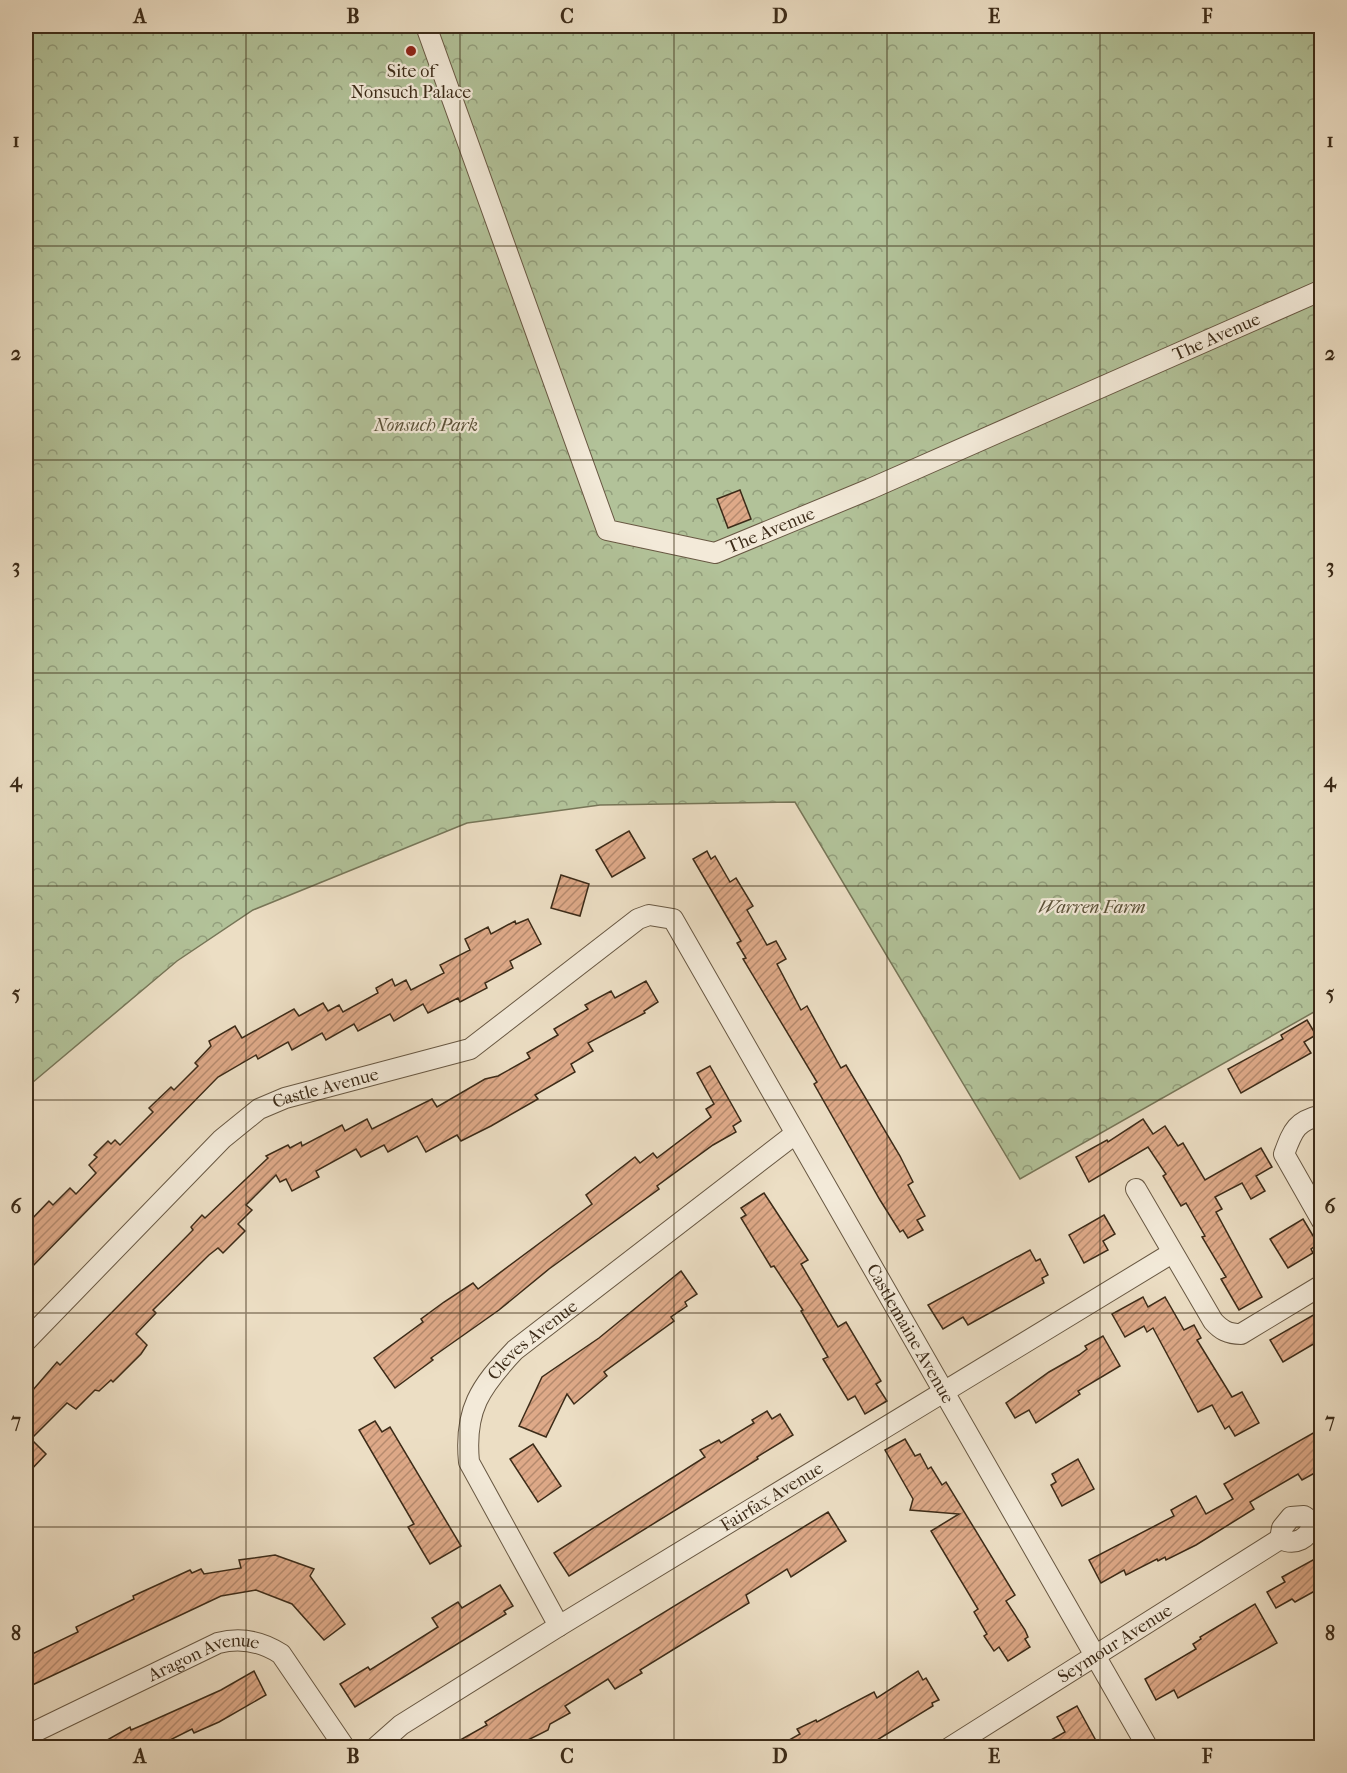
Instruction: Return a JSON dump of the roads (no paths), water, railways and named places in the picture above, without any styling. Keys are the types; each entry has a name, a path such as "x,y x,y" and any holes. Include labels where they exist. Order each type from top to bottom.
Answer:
{"street":[{"name":"The Avenue","path":"426,26 607,531 715,553 881,484 1322,291"},
{"name":"Castle Avenue","path":"26,1341 222,1139 259,1109 285,1098 470,1049 638,918 649,915 673,919"},
{"name":"Castlemaine Avenue","path":"673,919 1148,1748"},
{"path":"1322,1115 1303,1119 1290,1138 1284,1154 1322,1221"},
{"name":"Cleves Avenue","path":"559,1626 469,1462 467,1438 469,1418 478,1395 493,1373 515,1350 795,1134"},
{"path":"1136,1189 1213,1321 1230,1334 1240,1334 1322,1285"},
{"name":"Fairfax Avenue","path":"375,1748 401,1725 559,1626 1172,1253"},
{"name":"Seymour Avenue","path":"949,1748 1281,1539 1282,1528 1291,1517 1304,1516 1318,1521"},
{"name":"Aragon Avenue","path":"26,1736 218,1643 232,1640 267,1645 281,1654 345,1748"}],"place":[{"name":"Site of Nonsuch Palace","path":"411,51"}],"park label":[{"name":"Nonsuch Park","path":"426,425"},
{"name":"Warren Farm","path":"1092,907"}]}
